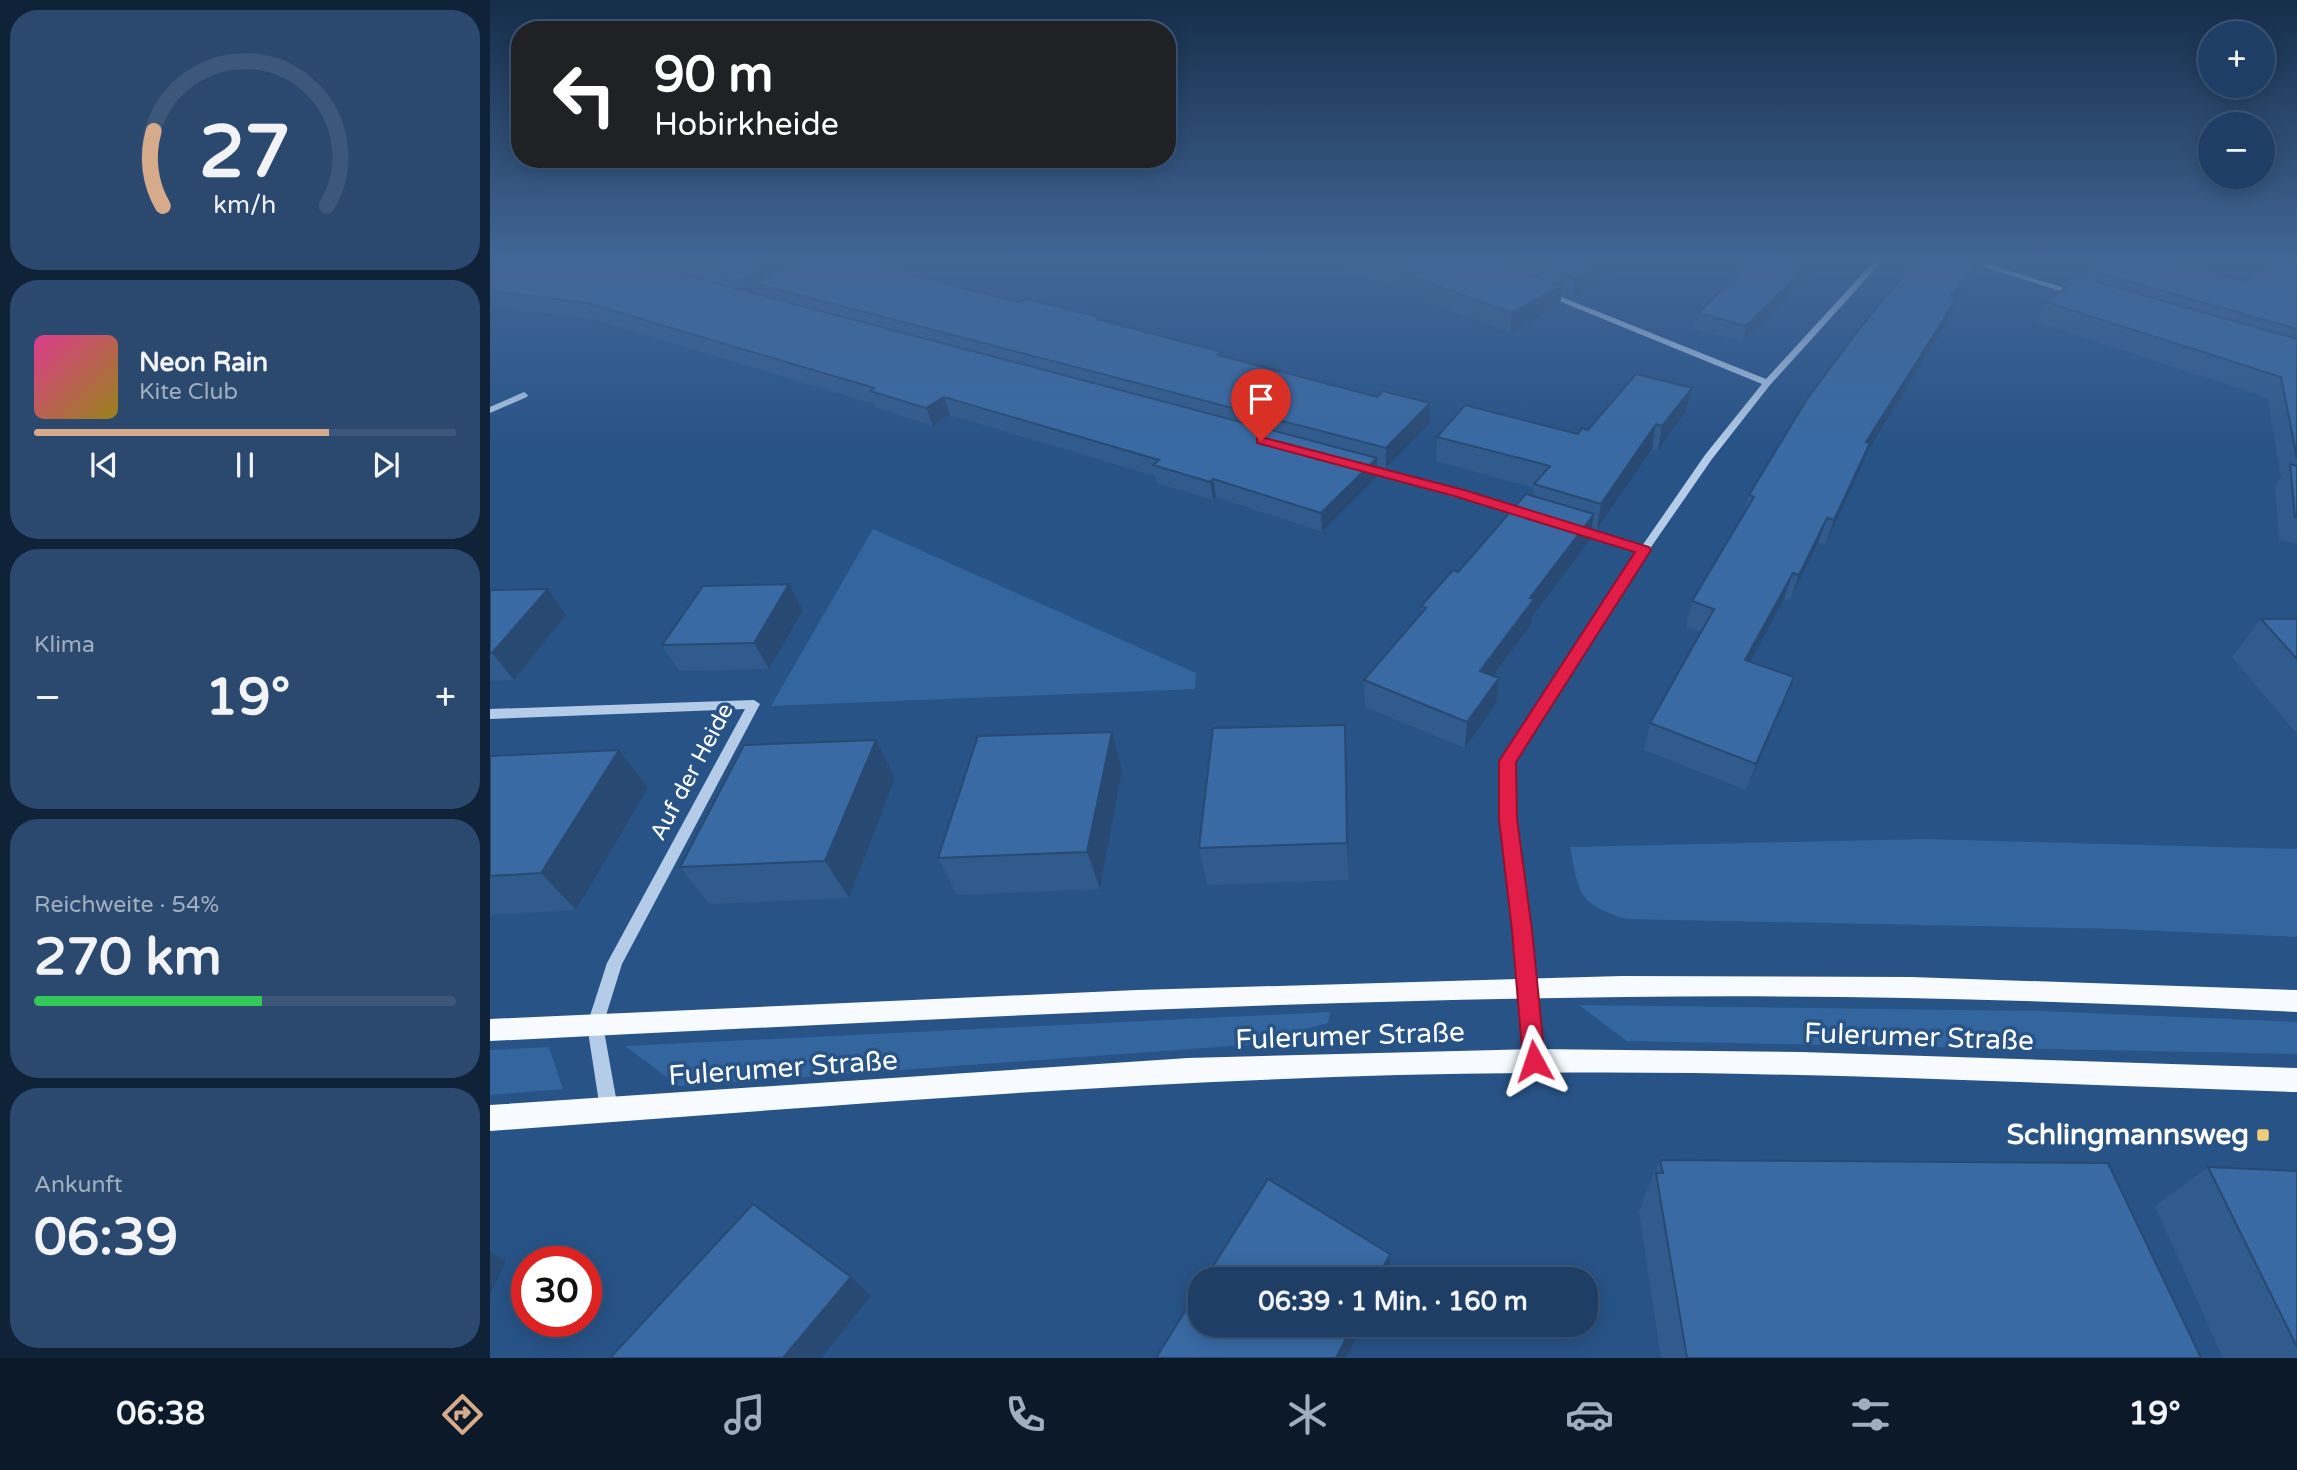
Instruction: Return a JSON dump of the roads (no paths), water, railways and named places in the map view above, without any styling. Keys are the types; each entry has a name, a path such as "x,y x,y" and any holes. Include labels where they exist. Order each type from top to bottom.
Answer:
{"main road":[{"name":"Fulerumer Straße","path":"490,1030 1193,998 1527,988 1781,986 2045,989 2297,1000"},
{"name":"Fulerumer Straße","path":"490,1118 1188,1070 1534,1061 1828,1064 2297,1080"}],"street":[{"path":"1613,321 1767,383"},
{"path":"1534,1061 1508,819 1508,761 1644,550 1708,457 1767,383 1823,321"},
{"path":"490,410 524,395"},
{"path":"1353,465 1538,517"},
{"path":"1564,526 1644,550"},
{"name":"Auf der Heide","path":"490,713 754,704 615,963 595,1025 609,1109"}],"place":[{"name":"Schlingmannsweg","path":"2263,1135"}]}
